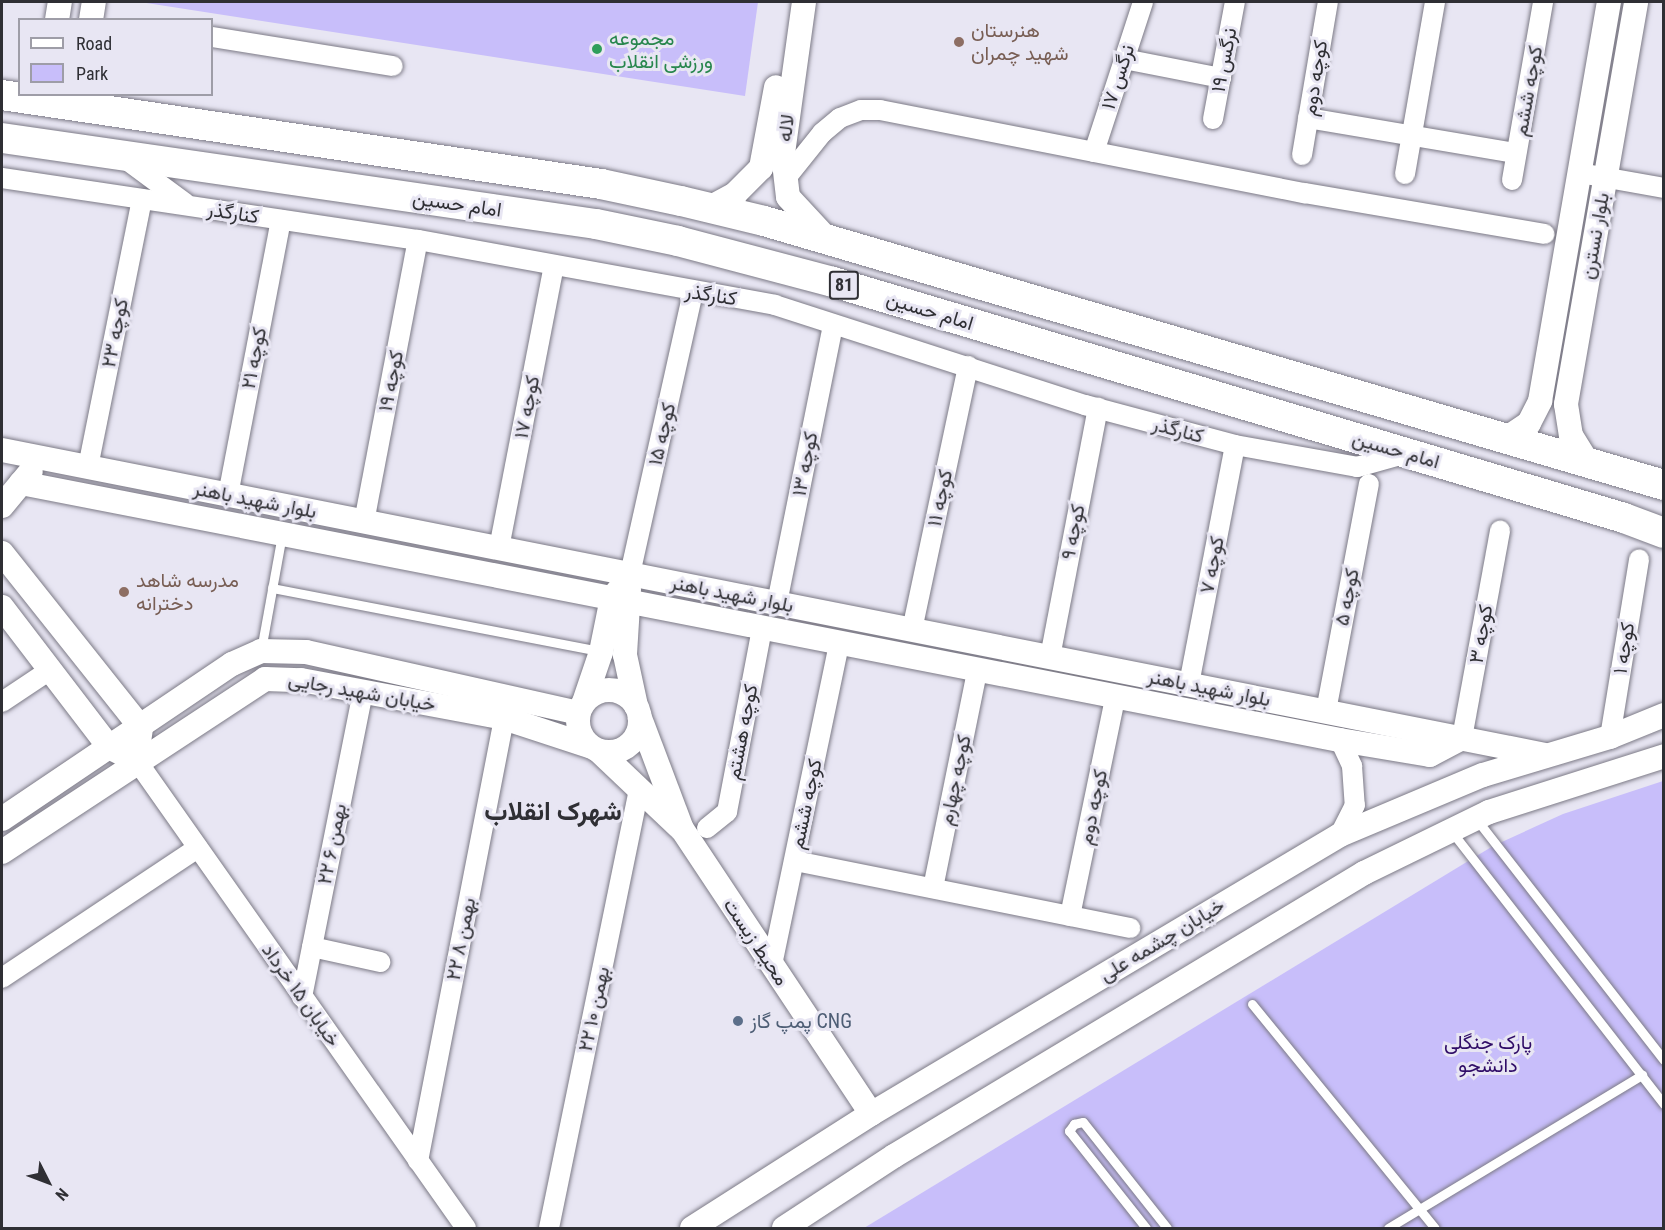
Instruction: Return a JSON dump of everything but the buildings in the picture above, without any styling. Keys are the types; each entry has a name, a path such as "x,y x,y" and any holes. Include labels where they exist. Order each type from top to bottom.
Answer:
{"main road":[{"name":"امام حسین","path":"2,95 94,101 601,184 709,208 828,240 1590,466 1664,485"},
{"name":"امام حسین","path":"2,138 596,224 678,241 833,282 1406,453 1664,533"}],"street":[{"path":"57,18 60,2"},
{"name":"لاله","path":"761,168 788,2"},
{"name":"لاله","path":"804,2 783,154 789,197 828,240"},
{"name":"نرگس ۱۷","path":"1094,152 1143,2"},
{"name":"نرگس ۱۹","path":"1213,119 1235,2"},
{"name":"کوچه دوم","path":"1302,155 1328,2"},
{"path":"1405,174 1435,2"},
{"name":"کوچه ششم","path":"1512,180 1543,2"},
{"name":"بلوار نسترن","path":"1504,440 1529,423 1540,401 1609,2"},
{"name":"بلوار نسترن","path":"1590,466 1571,436 1566,404 1636,2"},
{"path":"213,37 393,66"},
{"path":"1124,59 1221,78"},
{"path":"709,208 735,194 761,168 770,180 786,178 822,133 840,118 861,110 911,114 1094,152 1545,234"},
{"path":"1308,118 1516,153"},
{"path":"119,155 188,206"},
{"path":"1580,173 1664,188"},
{"name":"کنارگذر","path":"2,178 418,240 693,293 775,305 1098,408 1235,445 1357,467 1406,453"},
{"name":"کوچه ۲۳","path":"88,467 142,199"},
{"name":"کوچه ۲۱","path":"228,495 280,220"},
{"name":"کوچه ۱۹","path":"364,522 418,240"},
{"name":"کوچه ۱۷","path":"499,548 554,265"},
{"name":"کوچه ۱۵","path":"630,574 693,293"},
{"name":"کوچه ۱۳","path":"777,603 833,325"},
{"name":"کوچه ۱۱","path":"912,630 968,366"},
{"name":"کوچه ۹","path":"1050,657 1098,408"},
{"name":"کوچه ۷","path":"1189,684 1235,445"},
{"name":"بلوار شهید باهنر","path":"2,450 1545,755"},
{"path":"2,506 43,458"},
{"name":"بلوار شهید باهنر","path":"21,483 1115,698 1340,740 1430,755 1462,738"},
{"name":"کوچه ۵","path":"1326,711 1369,484"},
{"name":"کوچه ۳","path":"1462,738 1500,530"},
{"path":"2,553 141,728 137,761"},
{"name":"کوچه ۱","path":"1610,737 1639,559"},
{"path":"581,707 593,694 617,691 638,712 639,730 624,749 594,749 581,737 581,707 630,574"},
{"name":"محیط زیست","path":"620,600 625,655 638,712 682,829 872,1114"},
{"name":"خیابان ۱۵ خرداد","path":"2,608 109,747 137,761 461,1227"},
{"name":"کوچه هشتم","path":"707,828 727,812 762,628"},
{"name":"کوچه ششم","path":"772,965 839,644"},
{"name":"خیابان شهید رجایی","path":"2,819 141,728 232,664 261,651 306,652 581,707"},
{"path":"2,702 50,670"},
{"name":"کوچه چهارم","path":"933,888 977,671"},
{"name":"خیابان شهید رجایی","path":"2,852 137,761 265,679 302,680 504,718 594,749"},
{"name":"۲۲ بهمن ۶","path":"302,998 363,691"},
{"name":"کوچه دوم","path":"1070,916 1115,698"},
{"name":"خیابان چشمه علی","path":"692,1228 872,1114 1340,835 1474,779 1545,755 1610,737 1658,715"},
{"name":"۲۲ بهمن ۸","path":"417,1161 504,718"},
{"path":"1340,740 1352,766 1354,795 1354,806 1340,835"},
{"name":"محیط زیست","path":"594,749 682,829"},
{"path":"784,1228 894,1156 1353,879 1475,817 1664,756"},
{"name":"۲۲ بهمن ۱۰","path":"549,1228 639,789"},
{"path":"2,978 198,848"},
{"path":"795,861 1130,928"},
{"path":"312,947 380,962"}],"lane":[{"path":"261,651 282,534"},
{"path":"272,588 601,652"},
{"path":"1475,817 1664,1060"},
{"path":"1450,830 1664,1104"},
{"path":"1252,1004 1435,1228"},
{"path":"1388,1228 1641,1075"},
{"path":"1146,1228 1070,1131 1074,1124 1083,1122 1167,1228"}],"green space":[{"name":"مجموعه ورزشی انقلاب","path":"140,2 758,2 745,96"},
{"name":"پارک جنگلی دانشجو","path":"1663,781 1663,1228 864,1228 1493,846 1563,814"}],"place":[{"name":"هنرستان شهید چمران","path":"959,42"},
{"name":"مجموعه ورزشی انقلاب","path":"597,49"},
{"name":"مدرسه شاهد دخترانه","path":"124,592"},
{"name":"پمپ گاز CNG","path":"738,1021"}],"district":[{"name":"شهرک انقلاب","path":"553,812"}]}
